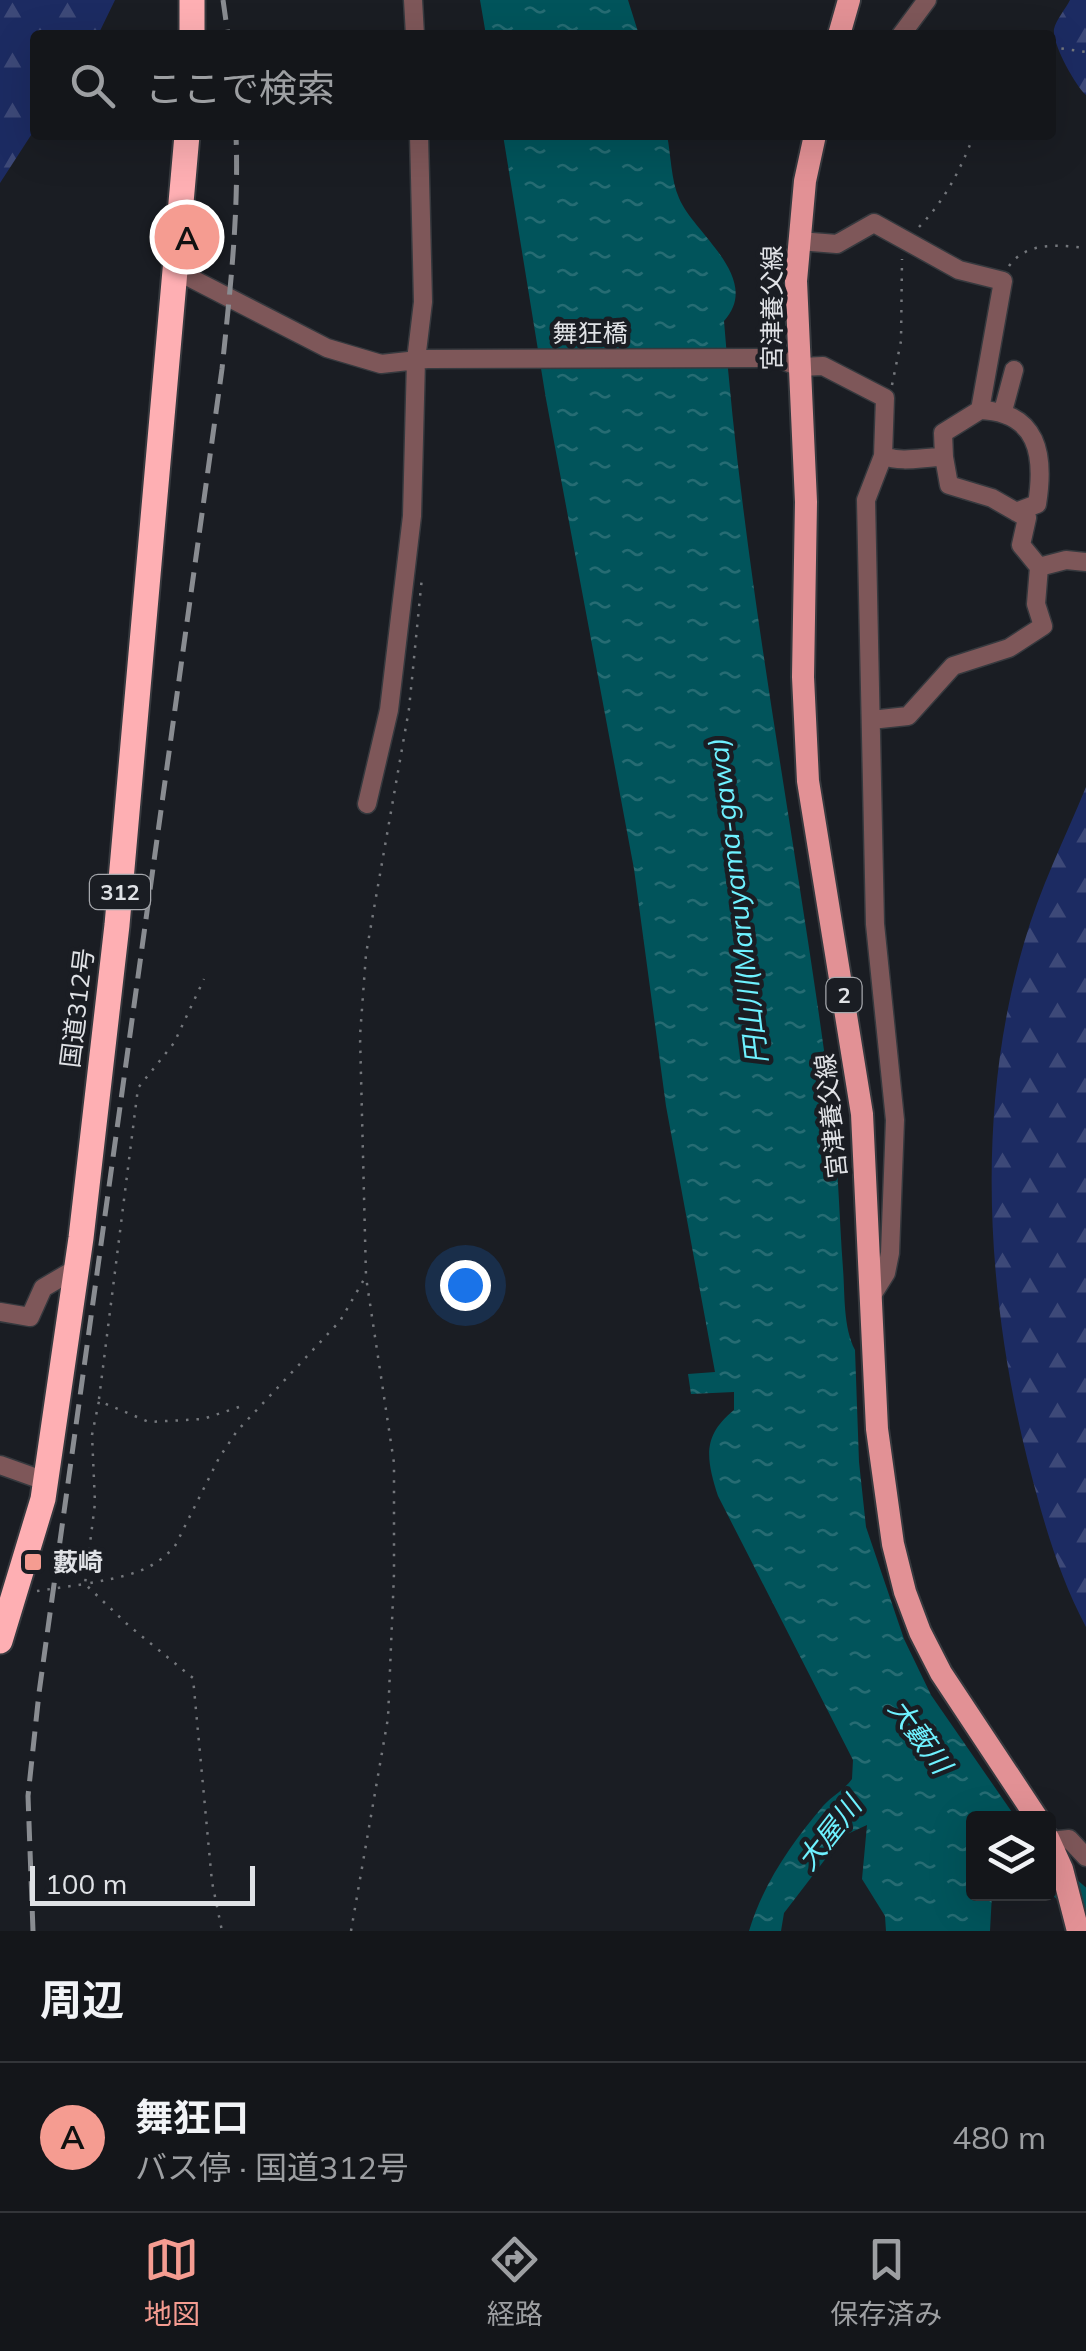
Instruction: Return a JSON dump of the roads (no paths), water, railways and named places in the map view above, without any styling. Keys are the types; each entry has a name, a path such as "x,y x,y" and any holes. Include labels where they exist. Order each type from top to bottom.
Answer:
{"highway":[{"path":"192,0 192,30"},
{"name":"国道312号","path":"0,1640 8,1592 46,1481 76,1268 117,925 187,140"}],"main road":[{"path":"840,30 849,0"},
{"name":"宮津養父線","path":"814,140 805,181 796,280 806,502 803,676 808,780 862,1114 880,1459 892,1544 904,1592 920,1632 941,1673 1032,1811"},
{"path":"1056,1854 1076,1922"}],"street":[{"path":"413,0 415,30"},
{"path":"905,30 927,0"},
{"path":"367,804 390,710 412,516 424,302 419,140"},
{"path":"798,242 837,244 874,223 960,270 1003,281 980,410"},
{"name":"舞狂橋","path":"175,270 327,348 381,364 422,359 778,358 800,367 823,366 885,398 883,456"},
{"path":"1002,411 1014,370"},
{"path":"870,720 908,716 953,666 1009,648 1043,626 1036,604 1039,566 1022,546 1027,518 1016,512 992,498 948,485 943,432 980,410 1002,411 1027,427 1038,447 1038,504 1016,512"},
{"path":"870,1298 886,1273 890,1253 895,1120 875,924 866,500 883,456 902,462 944,457"},
{"path":"1039,566 1066,560 1086,562"},
{"path":"0,1312 30,1317 44,1288 76,1268"},
{"path":"0,1465 46,1481"},
{"path":"1056,1839 1069,1839 1086,1857"}],"water":[{"path":"480,0 628,0 637,30 485,30"},
{"path":"504,140 668,140 679,198 731,272 734,305 724,321 733,419 758,615 831,1102 845,1310 855,1350 866,1527 904,1639 931,1695 1011,1811 966,1811 966,1901 992,1901 990,1931 886,1931 885,1916 862,1879 867,1825 843,1836 784,1913 781,1931 749,1931 762,1897 789,1850 823,1806 852,1779 853,1760 718,1496 710,1448 716,1429 734,1410 734,1392 691,1394 688,1374 715,1372 666,1106 634,869 546,399"}],"waterway":[{"name":"大藪川","path":"1056,1880 1086,1906"}],"railway":[{"path":"223,0 227,30"},
{"path":"33,1931 28,1796 39,1693 222,369 235,223 236,140"}],"place":[{"name":"舞狂口","path":"187,237"},
{"name":"藪崎","path":"33,1562"}],"water label":[{"name":"円山川(Maruyama-gawa)","path":"737,901"},
{"name":"大屋川","path":"829,1833"}]}
